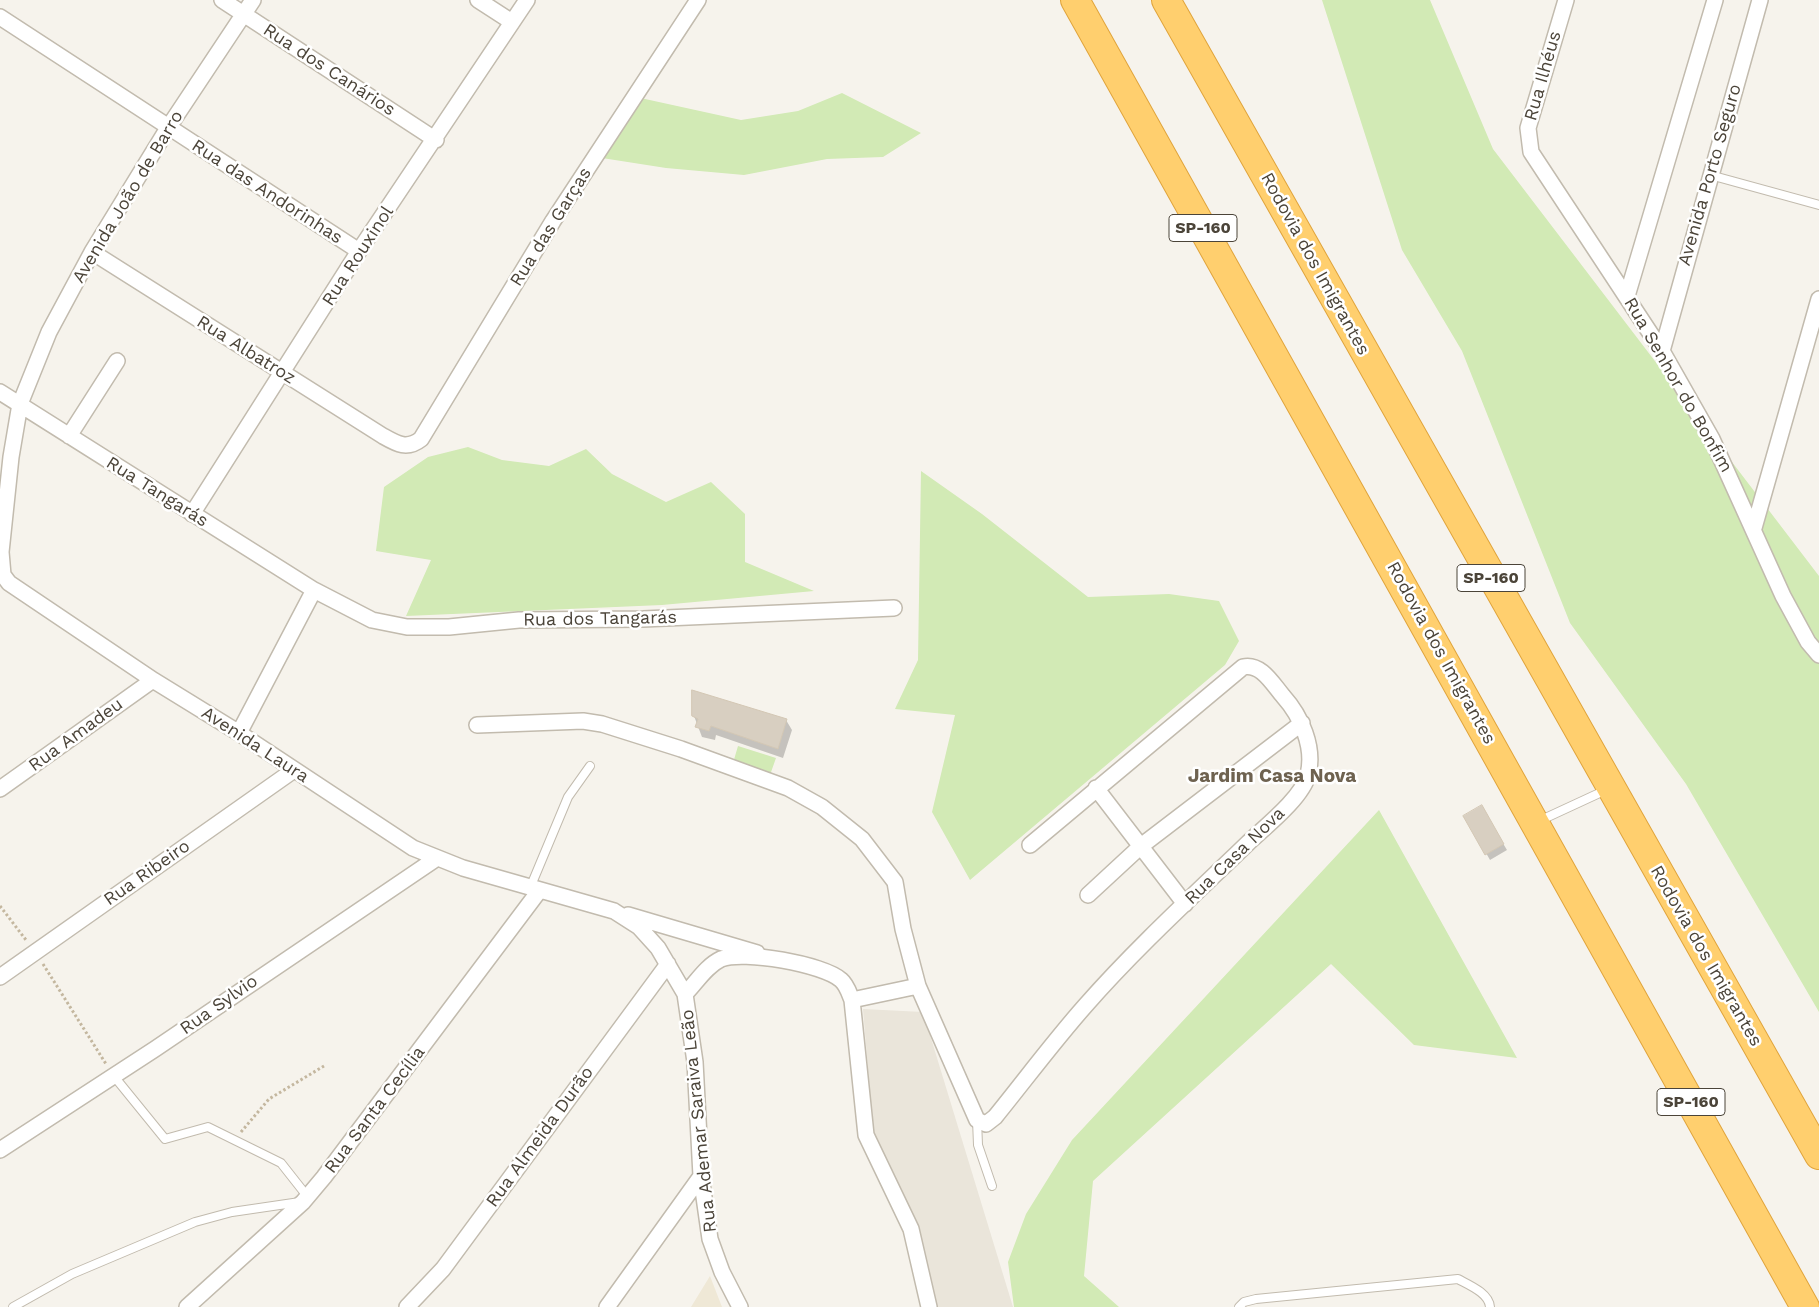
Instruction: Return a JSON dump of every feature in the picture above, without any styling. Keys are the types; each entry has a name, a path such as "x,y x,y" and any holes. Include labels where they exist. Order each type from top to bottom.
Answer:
{"highway":[{"name":"Rodovia dos Imigrantes","path":"1075,0 1806,1307"},
{"name":"Rodovia dos Imigrantes","path":"1166,0 1610,788 1819,1154"}],"street":[{"name":"Rua dos Canários","path":"222,0 436,140"},
{"name":"Avenida João de Barro","path":"20,404 49,332 92,252 168,128 254,0"},
{"path":"478,0 512,22"},
{"name":"Rua Rouxinol","path":"192,514 359,251 436,140 527,0"},
{"name":"Rua das Garças","path":"401,446 415,444 421,439 553,221 698,0"},
{"name":"Rua Ilhéus","path":"1531,152 1528,128 1566,0"},
{"path":"1627,296 1715,0"},
{"name":"Avenida Porto Seguro","path":"1662,351 1760,0"},
{"name":"Rua das Andorinhas","path":"0,17 359,251"},
{"name":"Rua Senhor do Bonfim","path":"1531,152 1662,351 1712,439 1754,528 1783,596 1808,642 1819,655"},
{"name":"Rua Albatroz","path":"92,252 401,446"},
{"path":"1754,528 1819,300"},
{"path":"69,436 116,361"},
{"name":"Rua Tangarás","path":"0,392 314,590"},
{"name":"Avenida Laura","path":"20,404 1,552 4,587 239,733 413,848 534,890 614,911 639,927 658,948 668,964"},
{"path":"239,733 314,590"},
{"name":"Rua dos Tangarás","path":"314,590 372,620 407,627 449,627 519,620 643,619 894,608"},
{"name":"Rua Casa Nova","path":"977,1120 986,1124 995,1117 1085,1006 1283,810 1303,786 1308,775 1309,762 1302,723 1294,708 1260,669 1250,666 1243,668 1096,788 1030,845"},
{"name":"Rua Amadeu","path":"0,789 153,680"},
{"path":"477,725 583,721 602,724 681,749 788,788 822,807 862,839 896,882 903,929 918,986 977,1120"},
{"path":"1088,895 1141,846 1302,723"},
{"name":"Rua Ribeiro","path":"0,977 294,770"},
{"path":"1096,788 1186,904"},
{"name":"Rua Sylvio","path":"0,1150 438,858"},
{"name":"Rua Santa Cecília","path":"186,1307 305,1199 468,988 534,890"},
{"path":"614,911 717,939 840,979 849,994 866,1135 911,1229 928,1307"},
{"path":"685,994 709,967 719,960 729,957 773,958"},
{"name":"Rua Ademar Saraiva Leão","path":"668,964 685,994 695,1062 701,1176 710,1239 722,1272 740,1307"},
{"name":"Rua Almeida Durão","path":"407,1307 443,1269 668,964"},
{"path":"849,994 918,986"},
{"path":"607,1307 617,1290 701,1176"}],"lane":[{"path":"1710,175 1819,205"},
{"path":"534,890 568,797 590,766"},
{"path":"1535,822 1610,788"},
{"path":"13,1307 72,1274 196,1222 232,1212 305,1199 281,1163 208,1127 164,1139 113,1075"},
{"path":"977,1120 978,1145 992,1186"},
{"path":"1239,1307 1244,1302 1256,1299 1458,1279 1476,1288 1490,1302 1490,1307"}],"path":[{"path":"0,906 36,952 113,1075"},
{"path":"234,1140 269,1099 324,1066"}],"shaded area":[{"path":"863,1009 923,1012 1013,1307 932,1307 874,1141"},
{"path":"710,1276 722,1307 691,1307"}],"green space":[{"path":"1322,0 1430,0 1493,149 1819,576 1819,1012 1686,784 1570,623 1462,351 1402,250"},
{"path":"842,93 921,133 883,157 827,159 744,175 666,168 602,158 636,97 741,120 798,111"},
{"path":"468,447 502,460 549,466 586,449 612,474 666,502 711,482 745,514 745,562 814,591 662,605 406,616 431,560 376,551 384,487 428,457"},
{"path":"921,471 982,514 1088,597 1169,594 1219,601 1239,641 1225,665 970,880 932,812 955,715 895,709 918,660"},
{"path":"738,746 776,758 770,775 733,763"},
{"path":"1379,810 1517,1058 1414,1045 1331,964 1093,1181 1084,1276 1119,1307 1014,1307 1008,1262 1026,1214 1072,1140"}],"building":[{"path":"692,690 787,719 778,749 711,726 709,731 695,727 698,719 692,716"},
{"path":"1482,805 1504,844 1485,855 1463,816"}],"district":[{"name":"Jardim Casa Nova","path":"1272,776"}]}
